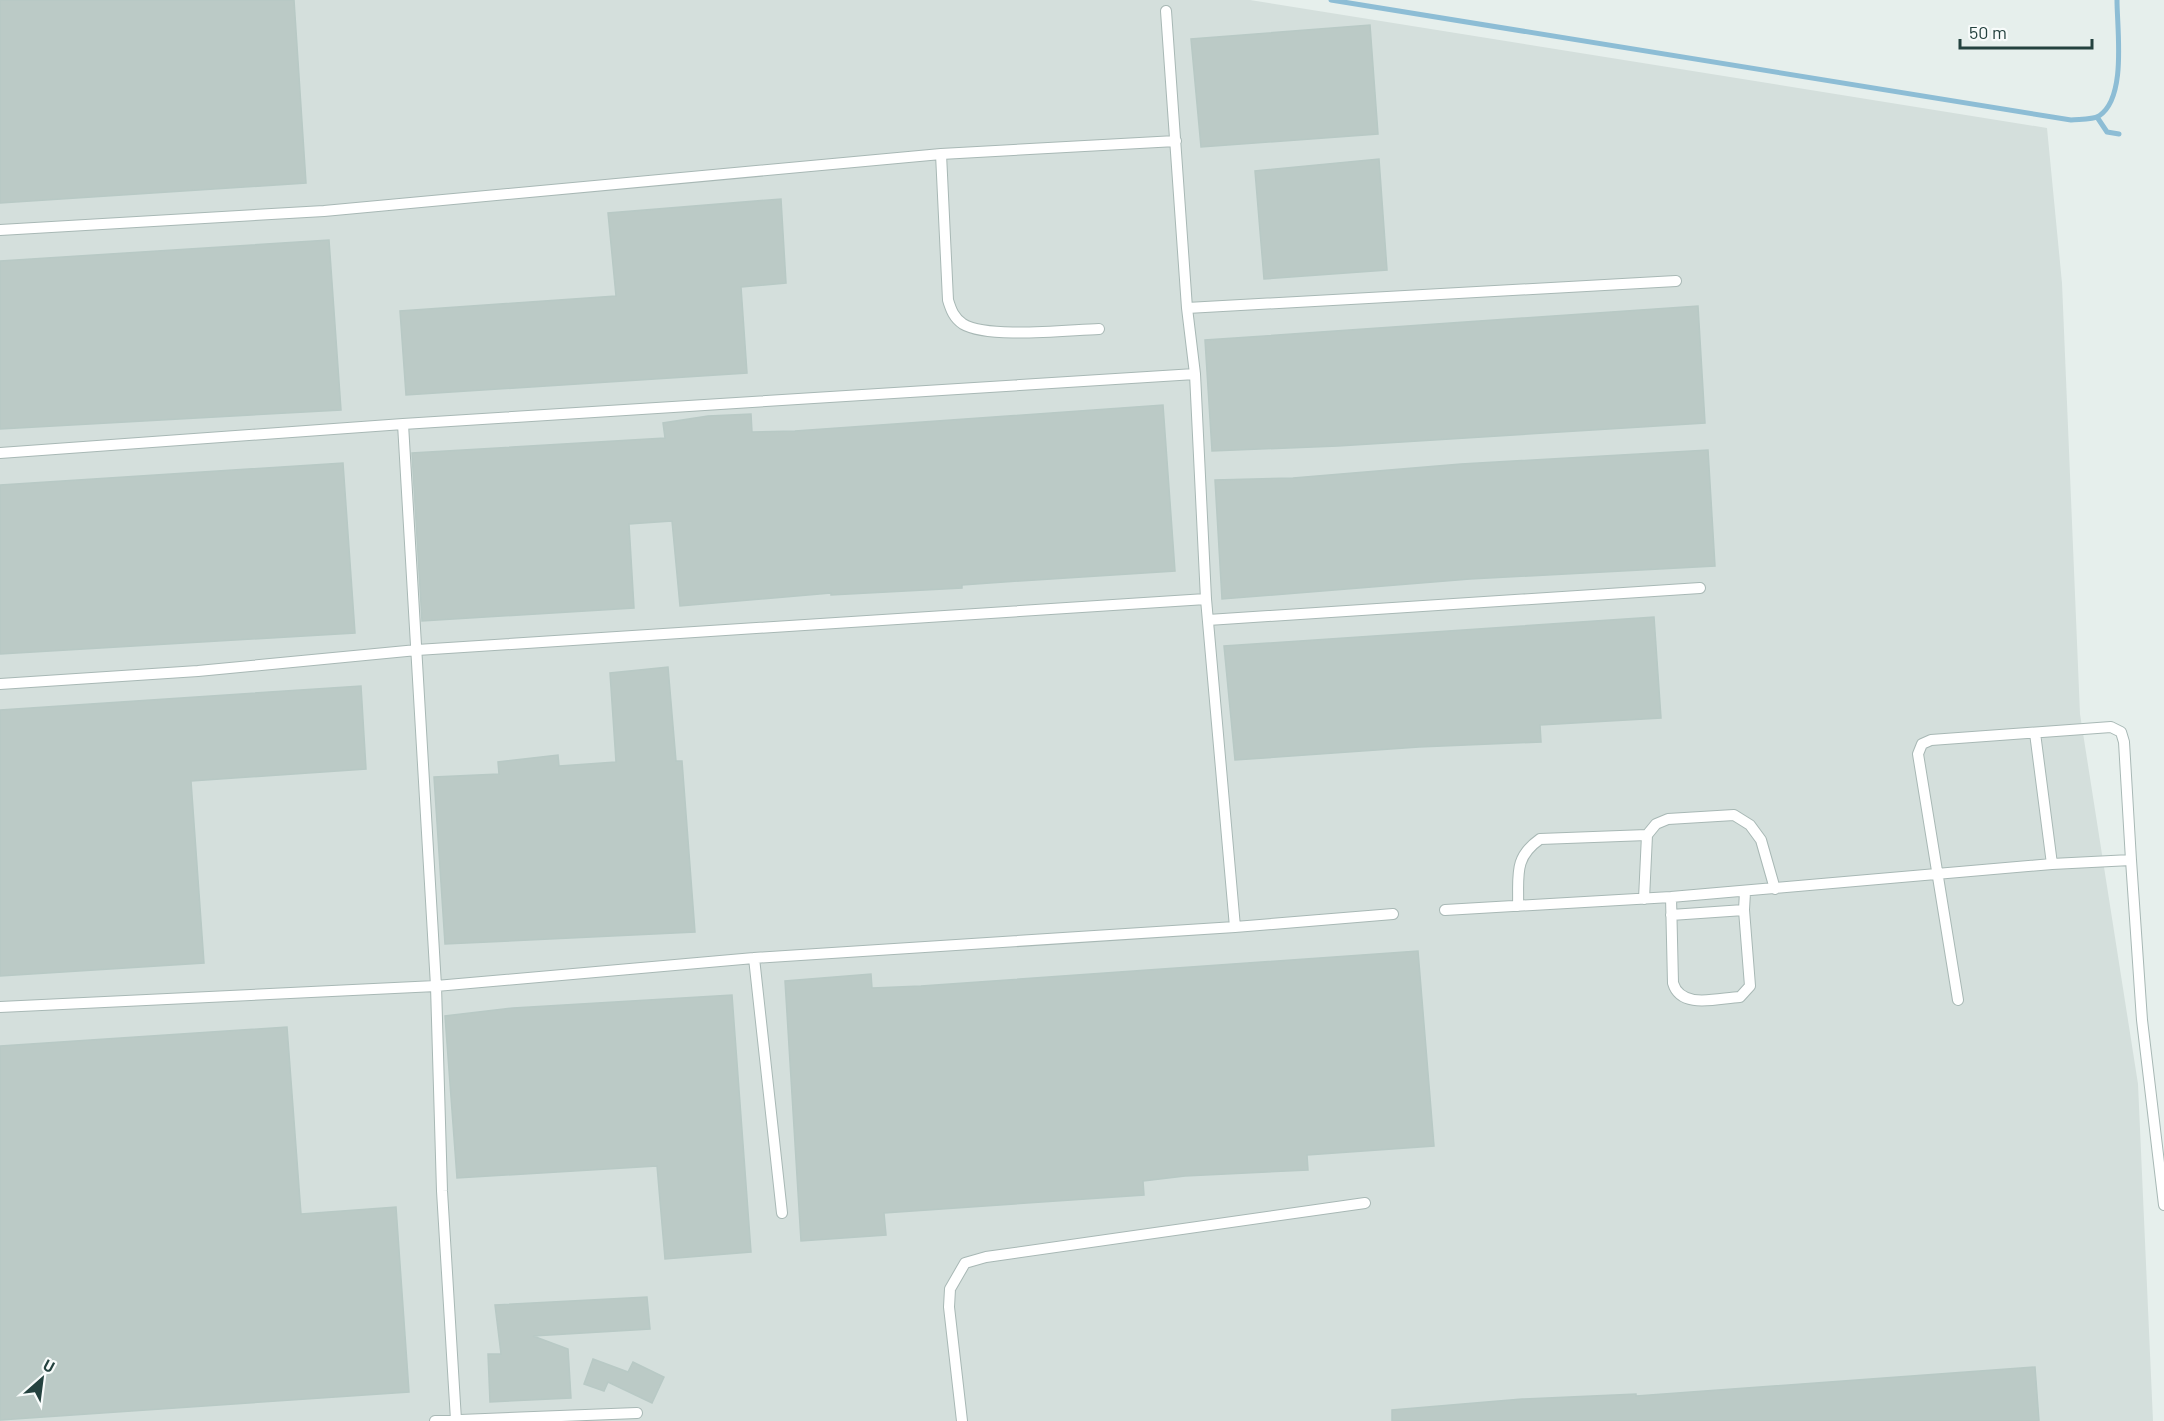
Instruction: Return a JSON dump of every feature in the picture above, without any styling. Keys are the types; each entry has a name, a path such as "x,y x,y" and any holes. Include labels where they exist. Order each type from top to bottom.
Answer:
{"lane":[{"path":"1166,11 1187,308 1195,374 1206,599 1235,927"},
{"path":"0,230 324,211 941,154 1176,141"},
{"path":"941,154 948,300 952,314 962,323 978,329 1033,332 1099,329"},
{"path":"1187,308 1676,281"},
{"path":"0,453 403,424 1195,374"},
{"path":"403,424 436,986 442,1191 456,1420"},
{"path":"1208,620 1700,588"},
{"path":"0,684 198,671 417,650 1206,599"},
{"path":"1958,1000 1918,754 1922,744 1932,740 2111,727 2121,732 2124,742 2142,1020 2164,1205"},
{"path":"2035,733 2052,864"},
{"path":"1644,899 1647,835 1656,824 1668,819 1734,815 1750,825 1761,840 1775,889"},
{"path":"1518,906 1519,863 1528,848 1540,839 1647,835"},
{"path":"1444,910 1745,892 2052,864 2131,860"},
{"path":"1671,897 1673,983 1678,995 1686,1000 1740,997 1750,986 1744,910 1745,892"},
{"path":"1671,915 1744,910"},
{"path":"0,1007 436,986 754,958 1235,927 1393,914"},
{"path":"754,958 782,1213"},
{"path":"962,1421 949,1307 950,1289 965,1263 986,1257 1365,1203"},
{"path":"435,1421 637,1413"}],"shaded area":[{"path":"0,0 1250,0 2047,128 2062,283 2080,714 2138,1084 2153,1421 0,1421"}],"building":[{"path":"0,0 294,0 306,183 0,203"},
{"path":"1370,25 1378,134 1201,147 1191,39"},
{"path":"1379,159 1387,270 1264,279 1255,171"},
{"path":"781,199 786,283 741,287 747,373 406,395 400,311 616,296 608,213"},
{"path":"329,240 341,410 0,429 0,261"},
{"path":"1698,306 1705,423 1338,446 1212,451 1205,340"},
{"path":"1163,405 1175,571 962,585 962,588 831,595 831,593 680,606 672,521 629,524 634,608 422,621 412,453 665,438 663,423 708,416 751,414 752,432 795,431"},
{"path":"1708,450 1715,566 1470,579 1222,599 1215,480 1293,478 1461,464"},
{"path":"343,463 355,633 0,654 0,485"},
{"path":"1654,617 1661,718 1540,725 1541,742 1419,747 1235,760 1224,646"},
{"path":"668,667 676,761 682,761 695,932 445,944 434,777 499,774 498,762 558,755 559,766 616,762 610,673"},
{"path":"361,686 366,769 191,781 204,963 0,976 0,710"},
{"path":"1418,951 1434,1146 1307,1155 1308,1170 1185,1176 1143,1181 1144,1195 884,1213 886,1235 801,1241 785,981 871,974 872,988 921,986"},
{"path":"732,995 751,1252 665,1259 657,1166 457,1178 445,1016 513,1008"},
{"path":"287,1027 301,1214 396,1207 409,1392 0,1420 0,1046"},
{"path":"647,1297 650,1329 533,1336 568,1349 571,1398 490,1402 488,1354 501,1354 495,1305"},
{"path":"593,1359 628,1372 633,1362 664,1377 652,1403 608,1382 604,1391 584,1384"},
{"path":"2035,1367 2039,1421 1392,1421 1392,1410 1522,1399 1636,1394 1636,1396"}],"waterway":[{"path":"1331,0 2071,120 2099,116 2108,107 2114,94 2119,45 2117,0"},
{"path":"2097,117 2107,132 2119,134"}]}
